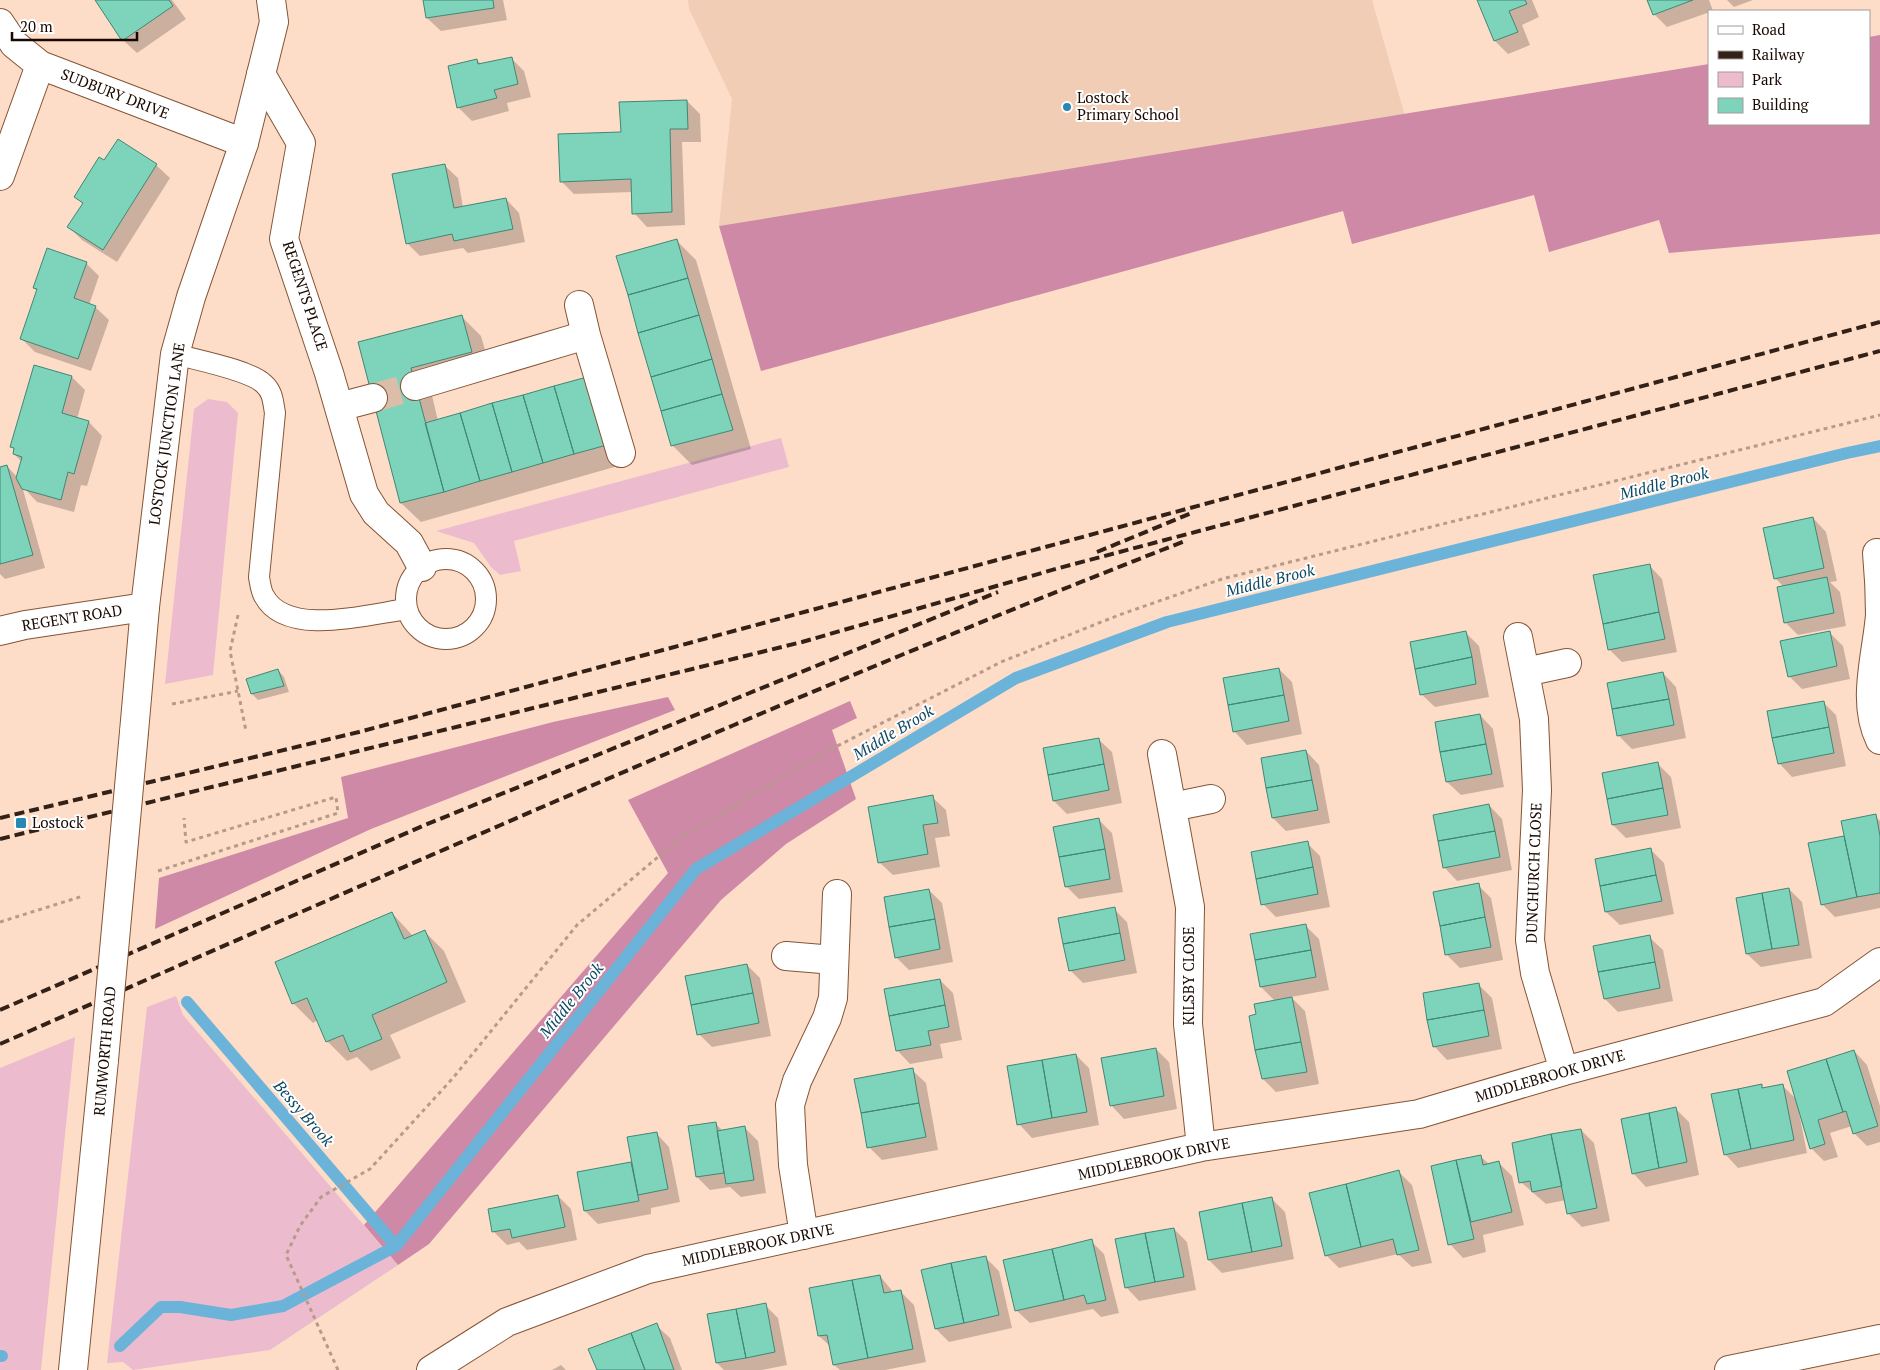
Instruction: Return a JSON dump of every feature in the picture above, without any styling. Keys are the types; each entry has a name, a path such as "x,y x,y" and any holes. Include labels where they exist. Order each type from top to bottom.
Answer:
{"street":[{"name":"LOSTOCK JUNCTION LANE","path":"135,719 144,607 175,354 191,297 244,143 274,22 271,0"},
{"name":"SUDBURY DRIVE","path":"0,23 14,44 40,65 244,143"},
{"path":"0,176 40,65"},
{"name":"REGENTS PLACE","path":"261,74 301,143 284,239 339,407 364,494 376,513 409,543 422,567"},
{"path":"579,305 621,453"},
{"path":"415,386 586,335"},
{"path":"339,407 373,398"},
{"path":"1877,553 1880,580 1880,615 1872,662 1872,703 1880,740"},
{"name":"REGENT ROAD","path":"0,631 25,624 144,607"},
{"name":"DUNCHURCH CLOSE","path":"1518,637 1534,719 1537,790 1530,940 1535,973 1564,1071"},
{"path":"1525,672 1567,663"},
{"name":"RUMWORTH ROAD","path":"74,1370 135,719"},
{"name":"KILSBY CLOSE","path":"1162,754 1190,907 1188,1024 1200,1147"},
{"path":"1172,807 1211,799"},
{"path":"804,1235 793,1165 790,1105 797,1081 827,1018 833,998 837,894"},
{"path":"786,956 834,960"},
{"name":"MIDDLEBROOK DRIVE","path":"431,1370 508,1322 648,1269 1200,1147 1419,1114 1564,1071 1824,1002 1880,962"},
{"path":"1729,1370 1880,1339"}],"lane":[{"path":"175,354 250,375 264,383 272,394 276,413 259,578 265,597 278,610 298,620 320,622 407,609"},
{"path":"440,560 454,560 466,565 477,574 484,585 486,598 484,611 479,622 470,632 458,638 445,640 432,637 420,630 412,621 407,609 406,595 409,582 422,567 440,560"}],"path":[{"path":"338,1370 286,1255 300,1226 321,1197 370,1170 452,1078 577,925 683,836 814,758 1002,662 1119,615 1222,579 1880,415"},
{"path":"246,731 230,652 240,603 259,578"},
{"path":"135,719 174,704 238,691"},
{"path":"120,884 338,813 336,797 186,842 184,818"},
{"path":"0,922 49,906"}],"shaded area":[{"name":"Lostock Primary School","path":"688,0 1372,0 1405,116 719,226 732,99 689,9"},
{"path":"1880,35 1880,234 1669,253 1659,220 1549,252 1534,195 1352,244 1343,211 761,371 719,226 1708,64 1708,125 1870,125 1870,37"},
{"path":"668,697 675,710 371,829 155,929 159,878 348,818 341,777 553,722"},
{"path":"850,701 857,718 832,730 856,799 786,844 721,900 429,1244 398,1265 364,1225 668,873 628,800"}],"green space":[{"path":"208,399 227,402 238,413 213,675 165,684 194,409"},
{"path":"781,438 789,467 514,541 521,571 500,575 491,567 474,543 436,531"},
{"path":"176,996 183,1015 398,1265 270,1350 133,1370 123,1362 107,1363 147,1007"},
{"path":"75,1037 41,1370 0,1370 0,1068"}],"building":[{"path":"95,0 169,0 173,6 122,41"},
{"path":"423,0 493,0 494,8 426,18"},
{"path":"1477,0 1525,0 1527,4 1509,11 1518,32 1494,41"},
{"path":"1647,0 1693,0 1653,15"},
{"path":"512,57 518,84 494,90 497,98 457,108 448,66 477,59 478,64"},
{"path":"687,100 688,129 670,129 672,212 632,214 631,179 560,182 558,134 621,132 619,102"},
{"path":"118,139 157,164 103,250 67,227 83,203 74,197 99,157 104,160"},
{"path":"445,164 454,208 506,198 513,229 454,241 452,234 406,244 392,174"},
{"path":"677,239 688,278 628,295 616,256"},
{"path":"47,248 87,262 74,298 96,306 78,359 20,339 37,289 33,288"},
{"path":"688,278 699,315 638,333 628,295"},
{"path":"462,315 472,352 411,368 444,492 400,503 358,342"},
{"path":"699,315 712,359 651,377 638,333"},
{"path":"712,359 722,394 661,411 651,377"},
{"path":"34,365 72,376 62,413 89,421 74,474 68,472 61,500 22,489 16,478 22,457 13,454 14,448 10,447"},
{"path":"587,377 607,445 574,454 554,386"},
{"path":"554,386 574,454 543,463 523,395"},
{"path":"722,394 733,430 671,446 661,411"},
{"path":"523,395 543,463 512,472 492,403"},
{"path":"492,403 512,472 480,481 460,413"},
{"path":"460,413 480,481 444,492 425,423"},
{"path":"7,465 33,555 0,564 0,467"},
{"path":"1813,517 1824,568 1774,579 1763,528"},
{"path":"1650,564 1659,612 1603,624 1593,575"},
{"path":"1827,577 1834,613 1784,623 1777,587"},
{"path":"1659,612 1665,639 1608,650 1603,624"},
{"path":"1466,631 1472,657 1415,669 1410,642"},
{"path":"1830,631 1837,666 1788,677 1780,641"},
{"path":"1472,657 1476,684 1420,695 1415,669"},
{"path":"1279,668 1284,695 1228,705 1223,678"},
{"path":"278,669 284,686 251,694 246,679"},
{"path":"1663,672 1669,699 1612,709 1607,683"},
{"path":"1284,695 1289,721 1233,732 1228,705"},
{"path":"1669,699 1674,725 1617,736 1612,709"},
{"path":"1824,701 1829,727 1772,738 1767,711"},
{"path":"1480,714 1486,744 1440,752 1435,722"},
{"path":"1829,727 1834,753 1778,764 1772,738"},
{"path":"1099,738 1104,764 1048,775 1043,748"},
{"path":"1486,744 1492,774 1446,782 1440,752"},
{"path":"1306,750 1312,780 1266,788 1261,758"},
{"path":"1658,762 1663,788 1607,799 1602,773"},
{"path":"1104,764 1109,790 1053,801 1048,775"},
{"path":"1312,780 1318,810 1272,818 1266,788"},
{"path":"1663,788 1668,815 1612,825 1607,799"},
{"path":"933,795 938,823 923,825 928,854 878,863 868,807"},
{"path":"1489,804 1495,831 1438,841 1433,815"},
{"path":"1876,814 1880,836 1880,893 1857,897 1841,821"},
{"path":"1099,818 1105,849 1059,857 1053,827"},
{"path":"1495,831 1500,857 1443,868 1438,841"},
{"path":"1844,836 1857,897 1821,905 1808,843"},
{"path":"1308,841 1313,867 1256,879 1251,852"},
{"path":"1651,848 1656,875 1600,886 1595,859"},
{"path":"1105,849 1110,879 1065,887 1059,857"},
{"path":"1313,867 1318,894 1261,905 1256,879"},
{"path":"1656,875 1662,901 1605,912 1600,886"},
{"path":"1479,883 1485,917 1440,926 1433,892"},
{"path":"1789,888 1799,945 1772,949 1762,893"},
{"path":"929,889 935,919 889,927 884,897"},
{"path":"1762,893 1772,949 1746,954 1736,898"},
{"path":"1115,907 1120,933 1063,944 1058,918"},
{"path":"392,912 404,939 425,930 447,982 372,1015 382,1039 350,1052 343,1035 326,1042 307,998 292,1004 275,962"},
{"path":"1485,917 1491,947 1445,955 1440,926"},
{"path":"935,919 940,949 895,958 889,927"},
{"path":"1306,924 1311,950 1255,960 1250,934"},
{"path":"1120,933 1125,960 1069,971 1063,944"},
{"path":"1650,935 1655,962 1598,972 1593,946"},
{"path":"1311,950 1316,977 1260,987 1255,960"},
{"path":"1655,962 1660,988 1604,999 1598,972"},
{"path":"747,964 753,993 691,1005 685,976"},
{"path":"940,979 945,1005 889,1016 884,989"},
{"path":"1479,983 1484,1010 1427,1020 1423,993"},
{"path":"753,993 759,1023 697,1035 691,1005"},
{"path":"1292,997 1301,1042 1255,1050 1249,1016 1256,1014 1254,1004"},
{"path":"945,1005 949,1027 928,1031 931,1045 896,1051 889,1016"},
{"path":"1484,1010 1489,1036 1433,1047 1427,1020"},
{"path":"1301,1042 1307,1072 1262,1079 1255,1050"},
{"path":"1156,1048 1164,1096 1110,1106 1101,1058"},
{"path":"1854,1050 1878,1126 1853,1134 1846,1111 1843,1112 1826,1059"},
{"path":"1076,1054 1087,1112 1052,1118 1042,1060"},
{"path":"1826,1059 1843,1112 1818,1120 1825,1144 1810,1149 1787,1071"},
{"path":"1042,1060 1052,1118 1017,1125 1007,1066"},
{"path":"913,1068 919,1103 861,1113 854,1079"},
{"path":"1762,1084 1762,1088 1783,1084 1794,1140 1751,1149 1738,1089"},
{"path":"1738,1089 1751,1149 1724,1155 1711,1094"},
{"path":"919,1103 926,1137 867,1148 861,1113"},
{"path":"1676,1107 1687,1162 1659,1168 1649,1113"},
{"path":"1649,1113 1659,1168 1632,1174 1621,1119"},
{"path":"716,1122 724,1173 696,1177 688,1126"},
{"path":"745,1126 754,1180 726,1184 717,1131"},
{"path":"1581,1129 1597,1208 1567,1214 1551,1134"},
{"path":"657,1132 668,1189 638,1195 627,1137"},
{"path":"1551,1134 1562,1186 1532,1192 1530,1181 1519,1183 1512,1143"},
{"path":"1481,1155 1483,1165 1499,1161 1512,1212 1471,1222 1456,1160"},
{"path":"1456,1160 1474,1239 1448,1245 1431,1166"},
{"path":"631,1162 639,1201 584,1211 577,1172"},
{"path":"1399,1170 1419,1250 1397,1255 1393,1239 1361,1247 1346,1184"},
{"path":"1346,1184 1361,1247 1325,1256 1309,1193"},
{"path":"558,1195 565,1227 512,1238 510,1229 492,1232 488,1209"},
{"path":"1272,1197 1282,1246 1252,1252 1242,1203"},
{"path":"1242,1203 1252,1252 1208,1260 1199,1212"},
{"path":"1174,1228 1184,1277 1155,1282 1145,1233"},
{"path":"1145,1233 1155,1282 1125,1288 1115,1239"},
{"path":"1092,1239 1106,1300 1087,1304 1084,1295 1064,1300 1052,1249"},
{"path":"1052,1249 1064,1300 1015,1311 1003,1260"},
{"path":"986,1256 999,1315 964,1323 951,1263"},
{"path":"951,1263 964,1323 935,1329 921,1270"},
{"path":"880,1275 884,1293 901,1290 913,1349 868,1358 852,1280"},
{"path":"852,1280 868,1358 833,1365 827,1335 818,1336 809,1288"},
{"path":"766,1303 775,1352 746,1358 736,1309"},
{"path":"736,1309 746,1358 716,1363 707,1314"},
{"path":"657,1323 674,1370 645,1370 631,1333"},
{"path":"631,1333 645,1370 597,1370 588,1349"}],"waterway":[{"name":"Middle Brook","path":"120,1346 161,1307 180,1307 231,1315 283,1306 396,1246 696,869 1016,678 1167,622 1880,446"},
{"name":"Bessy Brook","path":"187,1002 396,1246"}],"tunnel":[{"path":"373,398 415,386"}],"railway":[{"path":"0,818 359,732 1880,322"},
{"path":"0,839 802,642 1059,568 1880,351"},
{"path":"1097,552 1194,512"},
{"path":"0,1044 442,850 738,723 1035,600 1185,541"},
{"path":"0,1010 425,825 998,592"}],"place":[{"name":"Lostock Primary School","path":"1067,107"},
{"name":"Lostock","path":"21,823"}]}
